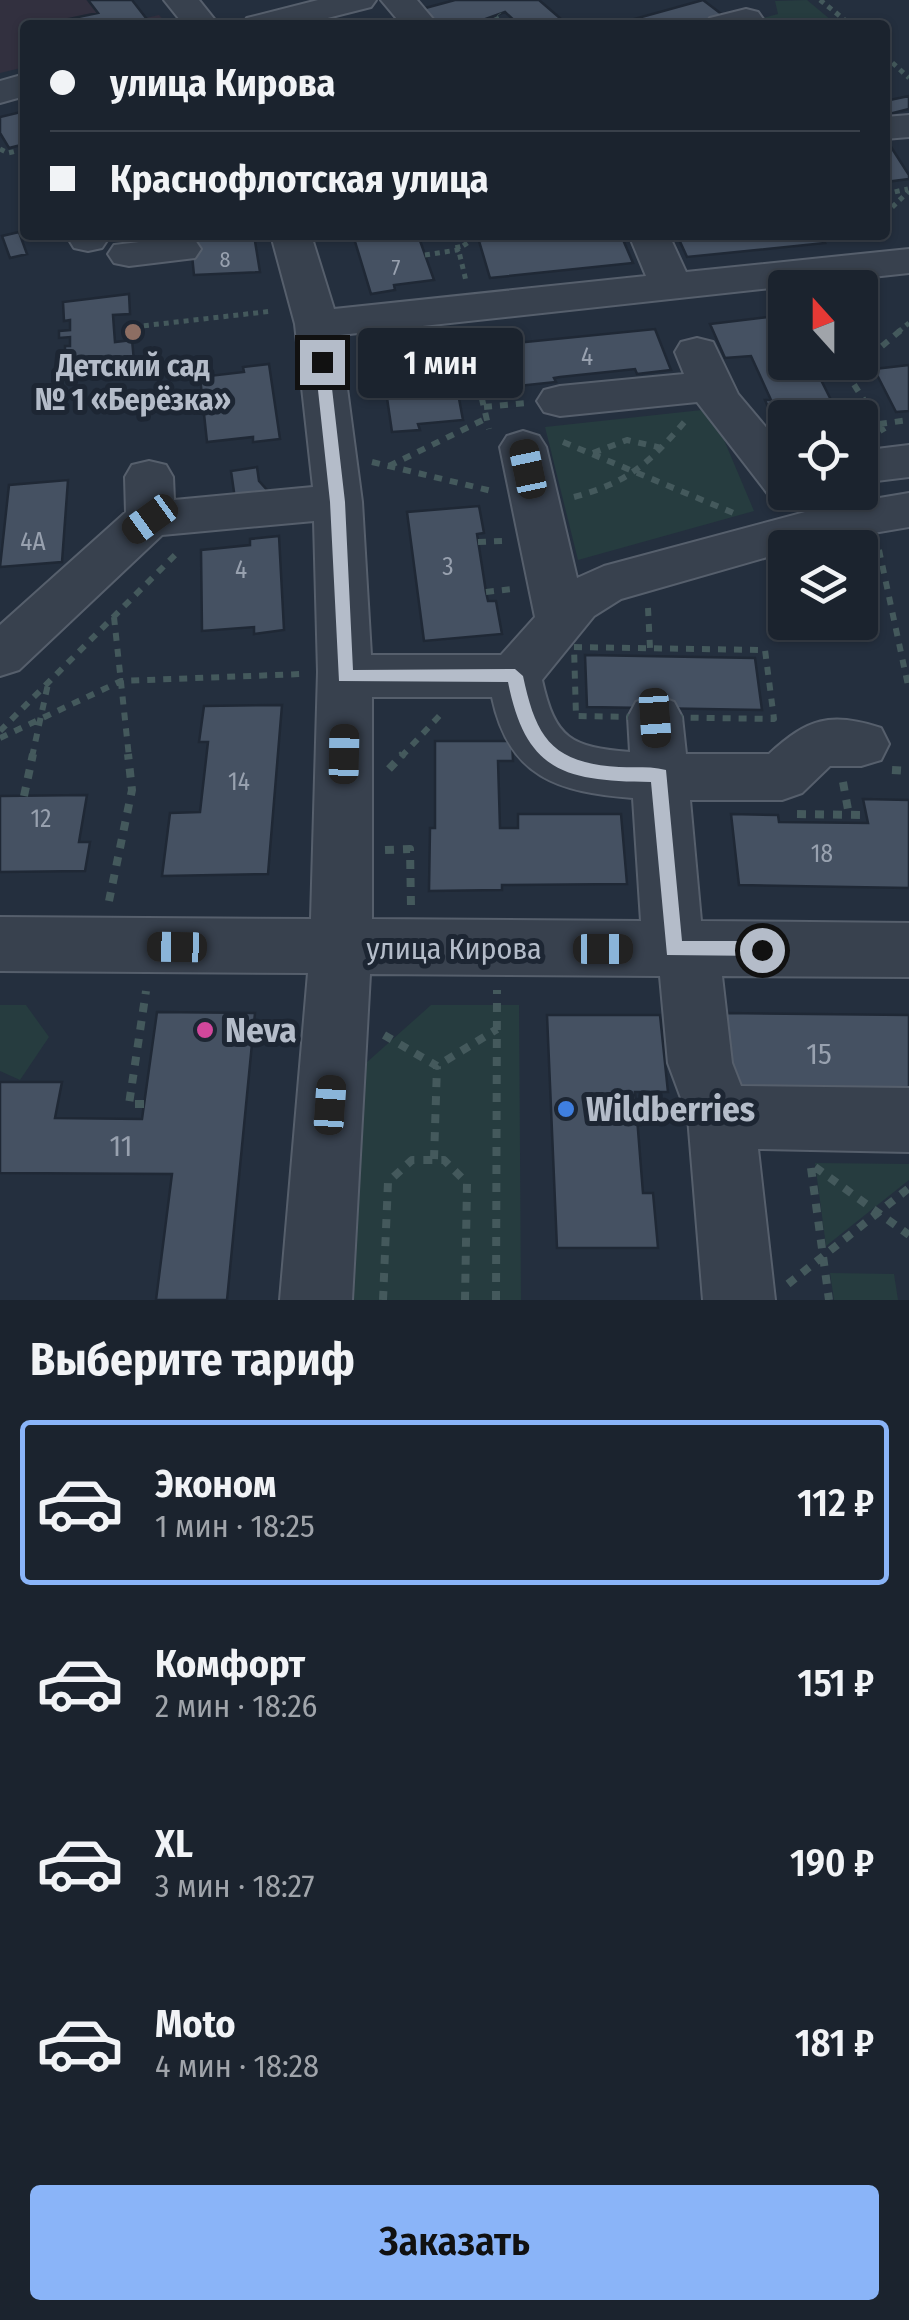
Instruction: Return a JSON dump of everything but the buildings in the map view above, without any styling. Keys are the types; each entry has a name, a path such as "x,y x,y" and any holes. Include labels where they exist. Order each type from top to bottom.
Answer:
{"street":[{"path":"181,0 198,20"},
{"path":"278,20 359,0"},
{"path":"398,0 416,20"},
{"path":"292,240 298,317 360,478 345,674 341,949 316,1300"},
{"path":"651,240 671,286"},
{"path":"112,246 182,249"},
{"path":"298,317 671,286 892,273"},
{"path":"562,624 530,426 699,384 768,479"},
{"path":"0,656 101,564 150,498 218,511 360,478"},
{"path":"345,674 497,676 562,624 576,603 604,585 768,508"},
{"path":"864,510 890,513"},
{"path":"497,676 542,750 574,768 616,774 782,777 818,744 861,744"},
{"path":"655,718 681,949 700,1063 721,1118 760,1294"},
{"name":"улица Кирова","path":"0,944 909,950"},
{"path":"721,1118 807,1141 909,1120"}],"path":[{"path":"820,0 845,20"},
{"path":"494,20 501,16 498,14"},
{"path":"890,61 909,78"},
{"path":"890,209 909,190"},
{"path":"456,240 468,287"},
{"path":"425,255 457,250 472,240"},
{"path":"878,322 892,273"},
{"path":"124,328 298,317"},
{"path":"878,349 909,323"},
{"path":"851,380 891,447"},
{"path":"567,498 604,490 640,474 662,448 699,384"},
{"path":"457,389 479,387"},
{"path":"360,478 388,466 530,426 735,514 768,505"},
{"path":"592,454 605,444 624,439 644,440 662,448"},
{"path":"360,478 388,466 505,494"},
{"path":"716,519 768,505"},
{"path":"0,734 218,511"},
{"path":"890,513 909,690"},
{"path":"109,902 132,790 114,616"},
{"path":"0,734 121,682 345,674"},
{"path":"381,778 497,676"},
{"path":"24,796 48,682"},
{"path":"788,814 866,815"},
{"path":"380,850 410,849 410,905 423,917"},
{"path":"496,1300 497,982"},
{"path":"144,1104 129,1104 146,991"},
{"path":"436,1066 497,1029"},
{"path":"378,1032 436,1066"},
{"path":"434,1160 436,1066"},
{"path":"807,1141 878,1213 909,1235"},
{"path":"807,1141 829,1300"},
{"path":"383,1300 388,1182 412,1160 444,1160 467,1183 465,1300"},
{"path":"760,1294 823,1256 909,1188"}],"shaded area":[{"path":"0,0 132,0 146,18 159,15 164,20 20,20 20,68 0,73"}],"green space":[{"path":"807,0 831,20 756,20 778,14 775,1"},
{"path":"711,409 754,511 578,560 545,427"},
{"path":"0,1005 26,1005 49,1037 20,1080 0,1071"},
{"path":"431,1005 519,1005 521,1300 353,1300 366,1063"},
{"path":"815,1163 909,1164 909,1180 826,1246"},
{"path":"830,1273 894,1274 898,1300 834,1300"}],"place":[{"name":"Детский сад № 1 «Берёзка»","path":"133,332"},
{"name":"Neva","path":"205,1030"},
{"name":"Wildberries","path":"566,1109"}],"route":[{"path":"322,362 338,502 345,676 515,676 524,720 542,750 574,768 660,775 673,949 762,950"}]}
